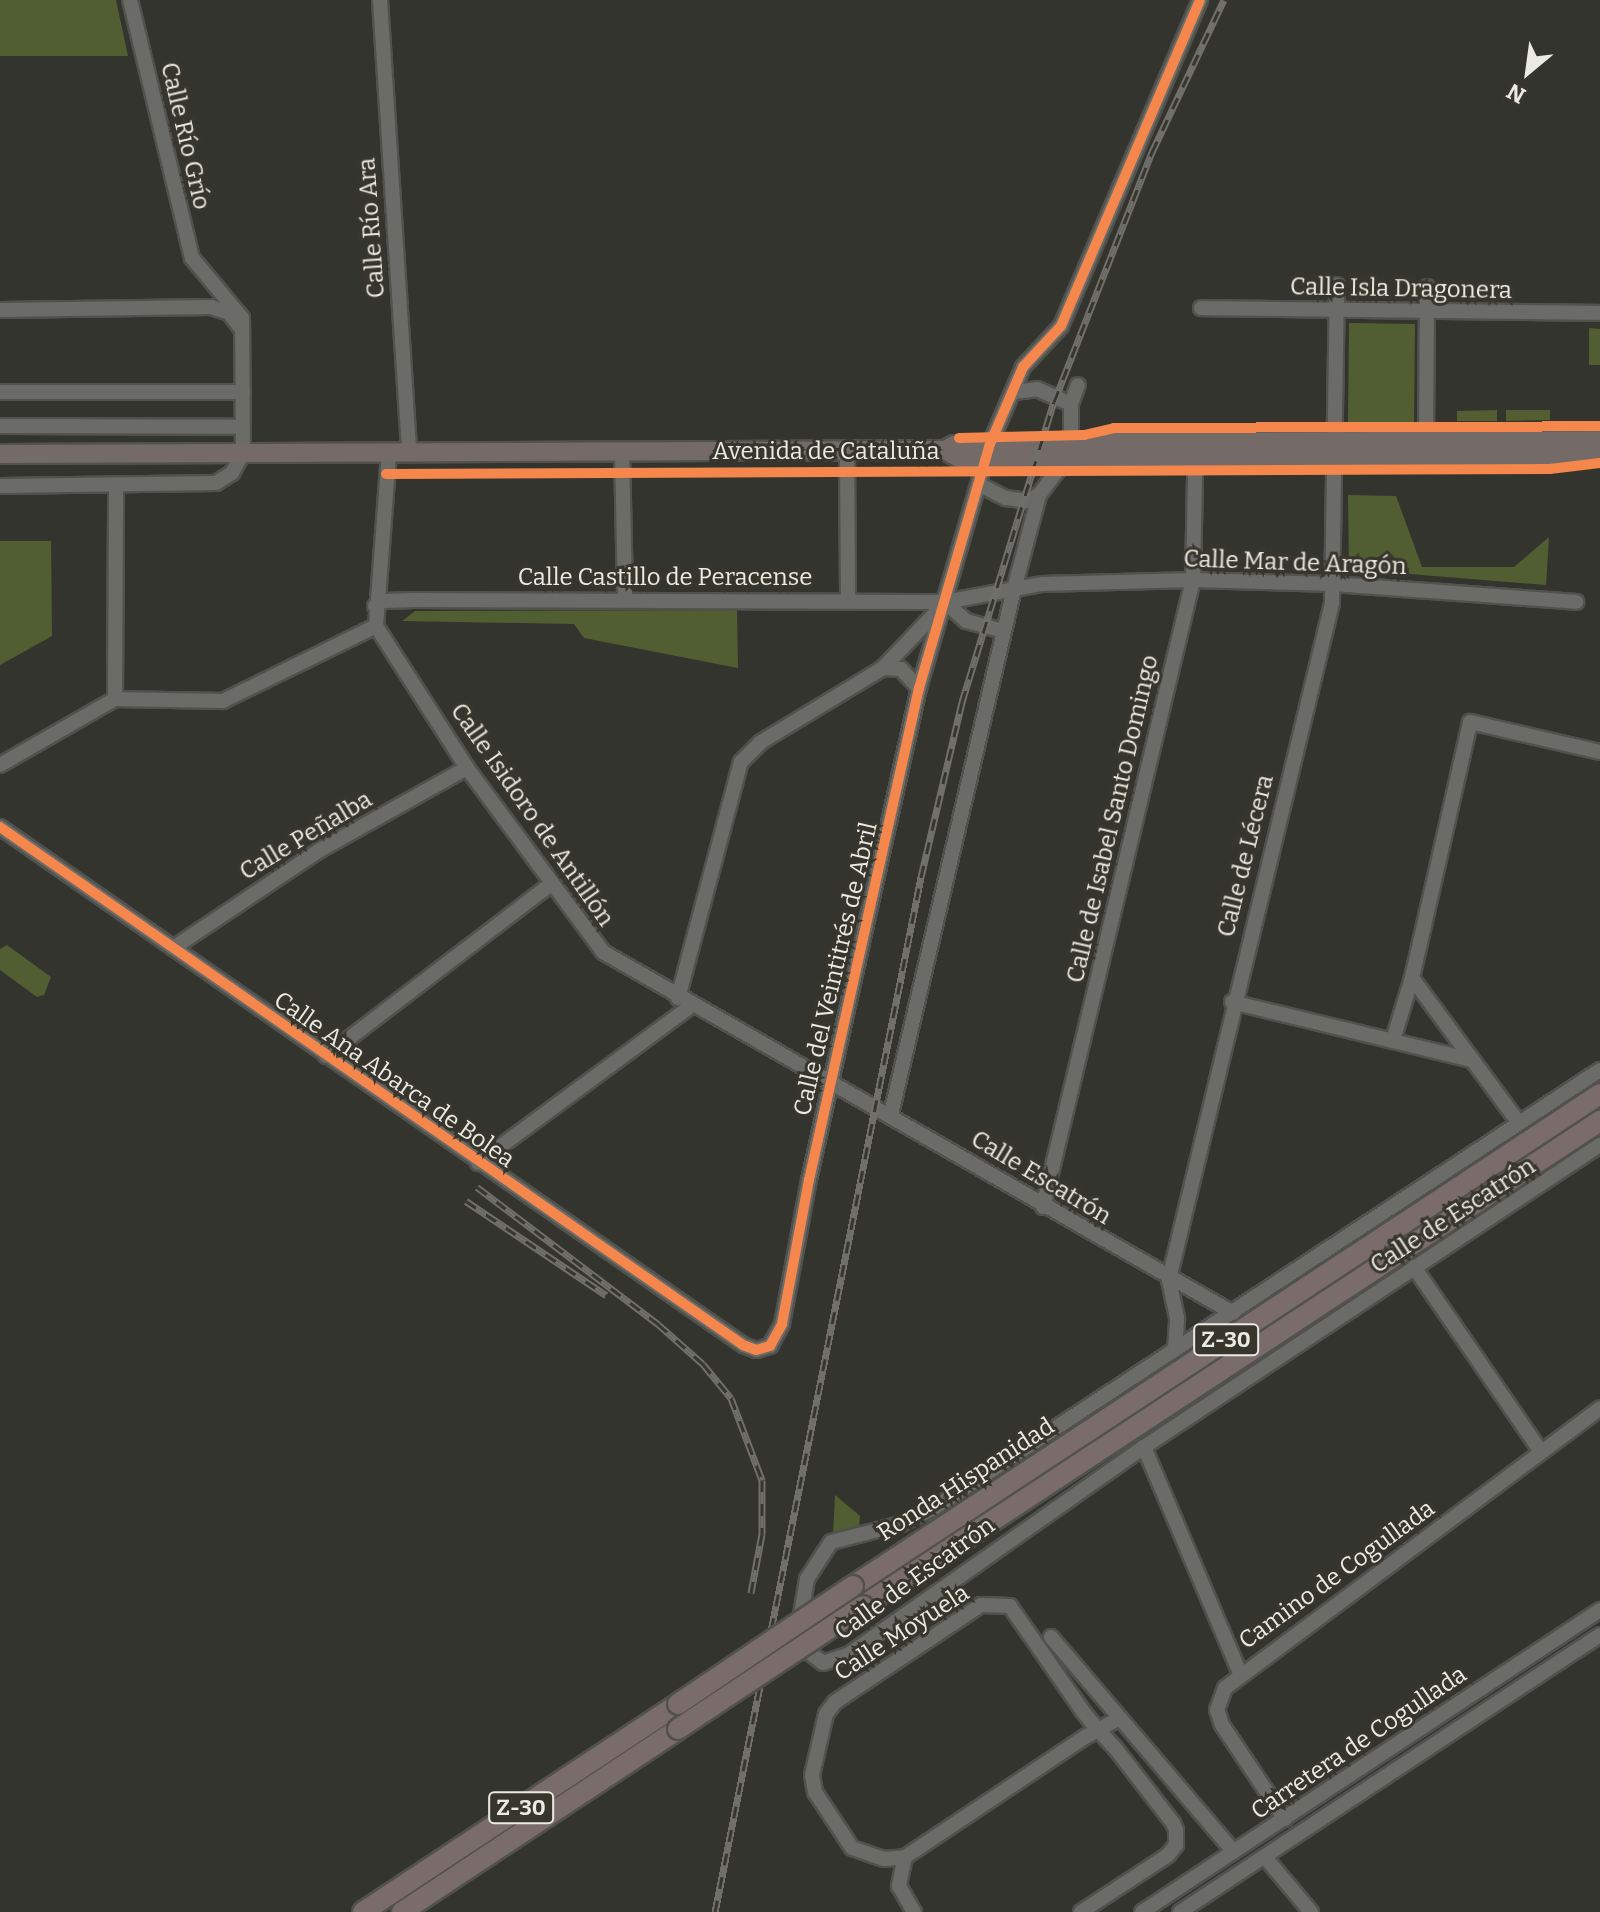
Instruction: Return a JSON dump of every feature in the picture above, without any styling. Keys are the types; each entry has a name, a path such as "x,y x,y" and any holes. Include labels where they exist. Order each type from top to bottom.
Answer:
{"highway":[{"name":"Ronda Hispanidad","path":"363,1912 1600,1094"},
{"name":"Ronda Hispanidad","path":"402,1912 1600,1121"}],"main road":[{"name":"Avenida de Cataluña","path":"1336,449 1426,440 1600,440"},
{"name":"Avenida de Cataluña","path":"0,454 945,450 954,458 989,451 1336,449 1600,455"}],"street":[{"name":"Calle Río Grío","path":"130,0 190,249 211,282 241,313 243,453"},
{"name":"Calle Río Ara","path":"380,0 409,453"},
{"name":"Calle del Veintitrés de Abril","path":"770,1346 782,1324 830,1085 919,688 989,451 1023,367 1061,326 1200,0"},
{"path":"204,308 211,282"},
{"name":"Calle de Lécera","path":"1169,1279 1333,584 1337,285"},
{"path":"1426,440 1427,287"},
{"path":"0,310 204,308 229,313 242,331"},
{"name":"Calle Isla Dragonera","path":"1201,308 1600,313"},
{"path":"891,1114 1013,593 1039,495 1066,450 1071,404 1078,385"},
{"path":"1014,392 1037,389 1071,404"},
{"path":"0,392 243,392"},
{"path":"0,426 243,427"},
{"name":"Calle de Isabel Santo Domingo","path":"1043,1207 1193,580 1187,449"},
{"path":"622,451 625,599"},
{"path":"847,451 848,601"},
{"path":"0,486 216,483 232,473 243,453"},
{"path":"0,765 115,699 223,701 281,675 347,636 376,626 389,453"},
{"path":"980,485 1006,498 1027,501 1039,495"},
{"path":"115,699 116,486"},
{"name":"Calle Mar de Aragón","path":"1013,593 1042,584 1193,580 1333,584 1576,602"},
{"path":"478,1163 684,1002 741,762 761,742 883,668 945,602 972,593 1013,593"},
{"name":"Calle Castillo de Peracense","path":"379,601 625,599 945,602"},
{"path":"945,602 966,621 1004,631"},
{"name":"Calle Isidoro de Antillón","path":"376,626 467,768 603,952 830,1085 891,1114"},
{"path":"883,668 901,669 919,688"},
{"path":"1393,1040 1412,978 1470,722 1600,752"},
{"name":"Calle Peñalba","path":"173,948 320,850 467,768"},
{"name":"Calle Ana Abarca de Bolea","path":"0,827 743,1345 756,1350 770,1346"},
{"path":"326,1056 551,884"},
{"path":"1412,978 1519,1123"},
{"path":"1232,1002 1471,1060"},
{"name":"Calle de Escatrón","path":"1600,1070 934,1508 901,1524 827,1546 807,1579 798,1632 802,1647 823,1663 848,1655 1144,1447 1600,1145"},
{"path":"1544,1108 1600,1081"},
{"name":"Calle Escatrón","path":"891,1114 1043,1207 1233,1313"},
{"name":"Calle de Escatrón","path":"1311,1285 1339,1258 1409,1210 1458,1165"},
{"name":"Ronda Hispanidad","path":"1344,1290 1379,1277 1479,1216 1512,1204"},
{"path":"1414,1267 1541,1452"},
{"path":"1169,1279 1177,1318 1175,1350"},
{"name":"Camino de Cogullada","path":"1285,1819 1219,1718 1220,1695 1240,1673 1600,1408"},
{"path":"1144,1447 1240,1673"},
{"name":"Calle Moyuela","path":"905,1857 884,1859 852,1848 815,1792 812,1775 826,1714 835,1702 981,1605 1000,1603 1018,1615 1098,1730 1173,1823 1177,1837 1168,1855 1081,1912"},
{"name":"Carretera de Cogullada","path":"1142,1912 1600,1610"},
{"name":"Carretera de Cogullada","path":"1180,1912 1600,1635"},
{"path":"1051,1637 1234,1852"},
{"path":"914,1912 899,1886 905,1857 1120,1718"},
{"path":"1265,1857 1311,1912"}],"green space":[{"path":"0,0 116,0 128,56 0,56"},
{"path":"1349,323 1415,324 1414,422 1348,422"},
{"path":"1589,328 1600,329 1600,365 1589,365"},
{"path":"1497,410 1497,421 1457,421 1457,411"},
{"path":"1506,410 1550,410 1550,420 1506,421"},
{"path":"1348,495 1396,496 1422,567 1514,567 1549,537 1546,585 1349,569"},
{"path":"0,541 51,541 52,636 0,665"},
{"path":"737,610 738,668 584,638 574,624 402,621 415,611"},
{"path":"7,945 51,977 44,995 37,997 0,970 0,949"},
{"path":"835,1495 860,1516 859,1529 833,1535"}],"railway":[{"path":"715,1912 921,877 962,702 1054,402 1152,152 1224,0"},
{"path":"477,1187 658,1324 703,1364 731,1398 762,1480 762,1534 751,1593"},
{"path":"466,1201 606,1295"}],"cycle path":[{"path":"0,827 743,1345 756,1350 770,1346 782,1324 809,1180 919,688 990,444 1023,367 1061,326 1200,0"},
{"path":"959,438 1084,435 1114,428 1600,426"},
{"path":"386,474 1550,469 1600,463"}]}
